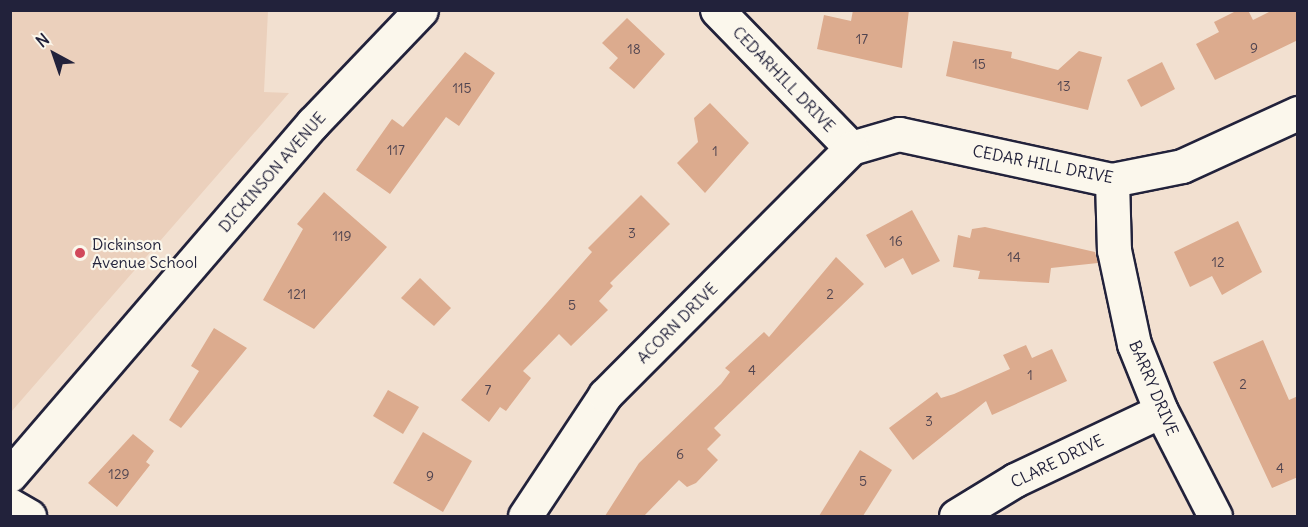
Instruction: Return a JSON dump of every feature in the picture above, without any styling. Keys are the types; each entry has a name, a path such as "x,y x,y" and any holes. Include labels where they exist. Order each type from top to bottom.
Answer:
{"street":[{"name":"DICKINSON AVENUE","path":"10,475 313,123 421,10"},
{"name":"CEDARHILL DRIVE","path":"717,10 850,148"},
{"name":"CEDAR HILL DRIVE","path":"850,148 899,134 1112,180 1182,166 1298,112"},
{"name":"ACORN DRIVE","path":"525,516 605,395 850,148"},
{"name":"BARRY DRIVE","path":"1112,180 1114,250 1132,333 1161,411 1215,516"},
{"name":"CLARE DRIVE","path":"956,516 1015,480 1161,411"},
{"path":"10,505 29,516"}],"shaded area":[{"name":"Dickinson Avenue School","path":"11,10 268,11 264,92 289,93 11,412"}],"building":[{"path":"853,10 909,10 902,68 817,49 824,15 851,21"},
{"path":"1238,10 1248,10 1253,20 1273,10 1298,10 1298,40 1215,80 1196,44 1219,32 1214,22"},
{"path":"627,18 665,54 634,89 609,68 618,58 602,43"},
{"path":"953,41 1012,52 1011,58 1058,70 1079,51 1102,57 1088,110 946,76"},
{"path":"465,52 495,73 459,126 446,117 390,194 356,170 392,119 403,127"},
{"path":"1162,62 1175,89 1141,107 1127,80"},
{"path":"710,103 749,143 705,193 677,163 698,142 694,118"},
{"path":"324,192 387,247 314,329 263,300 303,229 297,224"},
{"path":"641,195 670,224 610,283 613,286 599,301 608,310 571,346 559,334 523,371 531,378 506,411 500,407 489,422 461,400 592,252 588,248"},
{"path":"912,210 940,261 912,275 903,258 885,268 866,235"},
{"path":"1238,221 1262,272 1222,295 1212,276 1190,287 1174,252"},
{"path":"985,227 1095,252 1098,263 1051,268 1049,283 978,279 980,271 953,267 958,235 970,238 972,229"},
{"path":"836,257 864,284 714,428 721,435 707,449 718,460 696,483 687,487 679,480 644,516 605,516 639,463 721,384 730,372 725,368 764,332 769,337"},
{"path":"420,278 451,308 434,326 401,298"},
{"path":"214,328 247,348 181,428 169,420 199,371 191,366"},
{"path":"1263,340 1289,400 1298,396 1298,477 1272,488 1213,362"},
{"path":"1026,345 1032,358 1052,349 1067,381 992,415 986,401 913,460 889,428 937,392 941,398 954,394 1010,369 1003,355"},
{"path":"388,390 419,407 403,434 373,416"},
{"path":"423,432 472,461 443,512 393,483"},
{"path":"133,434 154,451 146,462 150,465 117,507 88,483"},
{"path":"860,450 892,470 863,516 819,516"}],"place":[{"name":"Dickinson Avenue School","path":"80,253"}]}
